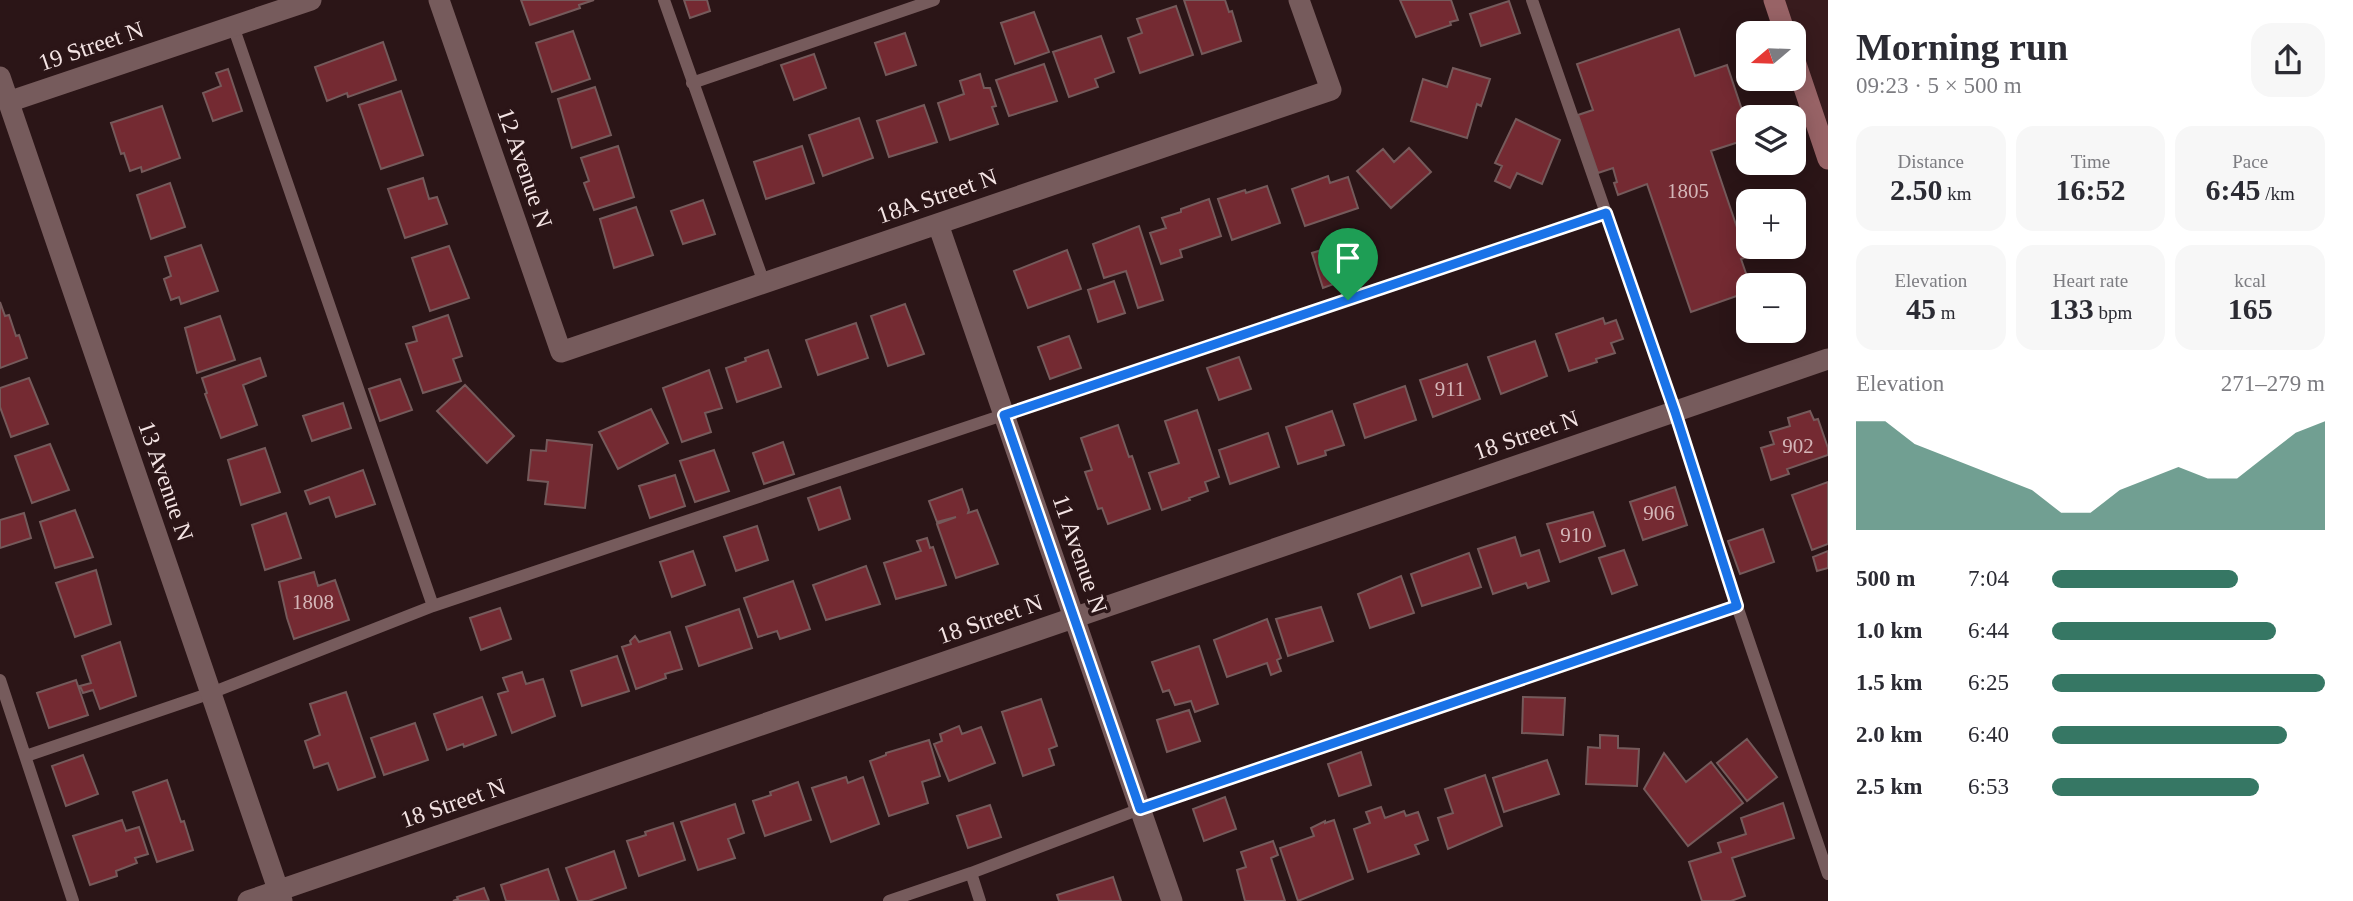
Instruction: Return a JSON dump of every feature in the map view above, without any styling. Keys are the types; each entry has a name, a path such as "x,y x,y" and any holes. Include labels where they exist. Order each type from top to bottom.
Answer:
{"street":[{"name":"19 Street N","path":"8,102 311,0"},
{"name":"12 Avenue N","path":"439,0 561,352"},
{"name":"18A Street N","path":"561,352 1331,90 1298,0"},
{"path":"1774,0 1781,21"},
{"name":"13 Avenue N","path":"0,78 281,896"},
{"path":"1805,91 1828,159"},
{"name":"11 Avenue N","path":"938,224 1172,901"},
{"name":"18 Street N","path":"248,901 281,896 1075,618 1828,359"}],"lane":[{"path":"664,0 764,284"},
{"path":"692,83 934,0"},
{"path":"1532,0 1675,412 1737,606 1828,874"},
{"path":"233,26 433,607"},
{"path":"26,756 211,693 433,607 1606,213"},
{"path":"889,901 1140,809 1737,606"},
{"path":"0,680 73,901"},
{"path":"971,873 980,901"}],"shaded area":[{"path":"1774,0 1828,0 1828,160 1805,91 1806,21 1787,21"}],"building":[{"path":"521,0 594,0 579,5 580,8 530,25"},
{"path":"684,0 707,0 710,11 690,18"},
{"path":"1184,0 1225,0 1229,12 1232,11 1241,41 1202,54"},
{"path":"1400,0 1451,0 1458,20 1416,37"},
{"path":"1509,1 1520,33 1481,46 1470,14"},
{"path":"1176,6 1193,55 1140,73 1128,38 1142,33 1137,19"},
{"path":"1034,12 1049,52 1015,64 1001,23"},
{"path":"1679,29 1695,76 1727,65 1740,105 1736,105 1736,143 1711,151 1736,225 1736,259 1741,259 1746,273 1736,273 1736,296 1691,312 1647,184 1618,195 1613,168 1598,173 1578,115 1593,110 1577,64"},
{"path":"573,31 590,79 552,92 536,43"},
{"path":"905,33 916,65 886,75 875,43"},
{"path":"1101,36 1114,72 1095,79 1098,87 1069,97 1053,52"},
{"path":"383,42 396,80 348,97 347,93 327,101 315,67"},
{"path":"814,54 826,88 794,100 781,65"},
{"path":"1044,64 1057,101 1009,116 996,80"},
{"path":"1453,68 1490,79 1481,106 1477,104 1467,138 1411,121 1423,79 1447,87"},
{"path":"228,69 242,111 213,121 203,93 221,86 216,73"},
{"path":"980,74 984,88 990,88 996,106 992,107 998,124 950,140 938,103 964,94 960,81"},
{"path":"595,87 611,135 572,148 558,99"},
{"path":"401,91 423,155 381,169 359,105"},
{"path":"924,105 937,142 889,157 877,121"},
{"path":"162,106 180,158 142,172 141,167 130,171 124,153 121,154 111,123"},
{"path":"859,118 873,158 823,176 809,135"},
{"path":"1516,119 1560,140 1542,184 1517,173 1510,188 1495,181 1502,166 1495,163"},
{"path":"618,146 634,197 594,210 584,183 589,181 581,158"},
{"path":"802,146 814,183 766,199 754,162"},
{"path":"1409,148 1431,172 1391,208 1357,171 1383,149 1394,162"},
{"path":"1328,176 1330,183 1348,177 1358,208 1305,226 1292,189"},
{"path":"423,178 429,199 437,197 447,224 405,238 388,189"},
{"path":"170,183 185,227 151,239 137,195"},
{"path":"1267,186 1280,223 1232,240 1218,199"},
{"path":"1209,199 1221,236 1180,250 1182,257 1161,264 1150,233 1166,228 1162,218"},
{"path":"703,200 715,234 683,244 671,211"},
{"path":"636,207 653,255 614,268 600,219"},
{"path":"1139,226 1163,300 1138,308 1126,271 1104,278 1093,244"},
{"path":"1350,241 1361,274 1323,288 1312,253"},
{"path":"201,245 218,291 181,304 179,297 171,300 164,279 171,276 165,257"},
{"path":"449,246 469,298 430,311 412,258"},
{"path":"1067,250 1081,289 1028,308 1014,271"},
{"path":"1114,281 1125,313 1098,322 1088,290"},
{"path":"0,302 5,316 9,315 16,336 19,335 27,358 0,368"},
{"path":"905,304 924,354 888,366 871,316"},
{"path":"448,315 462,356 453,359 461,381 423,393 406,344 417,341 413,327"},
{"path":"220,316 235,360 197,373 185,328"},
{"path":"1603,318 1605,324 1616,320 1623,339 1611,343 1615,353 1569,371 1556,334"},
{"path":"856,323 868,358 818,375 806,340"},
{"path":"1069,336 1081,368 1050,379 1038,347"},
{"path":"1535,341 1547,376 1501,394 1488,357"},
{"path":"768,350 781,387 737,402 726,368"},
{"path":"1239,357 1251,389 1219,400 1207,368"},
{"path":"260,358 266,376 243,385 257,425 221,438 202,378"},
{"path":"1467,364 1480,399 1433,417 1420,380"},
{"path":"709,370 722,408 705,413 711,432 682,442 663,388"},
{"path":"29,378 48,424 11,437 0,407 0,388"},
{"path":"400,379 412,410 380,421 369,389"},
{"path":"465,385 514,436 487,463 437,411"},
{"path":"1405,386 1416,420 1365,438 1354,404"},
{"path":"343,403 351,428 312,441 303,416"},
{"path":"651,409 668,443 618,469 599,432"},
{"path":"1197,410 1219,477 1205,482 1208,491 1162,510 1149,473 1179,463 1165,421"},
{"path":"1332,411 1344,445 1325,451 1326,455 1298,464 1286,427"},
{"path":"1810,411 1814,420 1818,419 1828,455 1787,469 1789,474 1771,480 1761,448 1774,444 1770,432 1790,426 1788,418"},
{"path":"1118,425 1150,509 1108,524 1102,508 1098,509 1085,472 1092,470 1081,438"},
{"path":"1268,433 1279,467 1230,484 1219,450"},
{"path":"547,440 592,445 585,508 545,504 548,482 528,480 531,450 546,451"},
{"path":"783,442 794,474 764,484 753,453"},
{"path":"50,444 69,490 32,503 15,456"},
{"path":"265,448 280,492 241,505 228,460"},
{"path":"714,450 729,491 695,502 680,461"},
{"path":"363,470 375,504 336,517 329,497 310,504 305,491"},
{"path":"675,475 685,506 650,518 639,486"},
{"path":"1828,482 1828,544 1812,550 1792,495"},
{"path":"840,487 850,519 819,530 808,498"},
{"path":"1675,487 1687,525 1643,540 1630,502"},
{"path":"962,489 968,513 977,510 998,564 956,578 937,524 956,517 937,522 929,501"},
{"path":"75,510 93,557 55,568 40,522"},
{"path":"1593,512 1605,546 1560,562 1547,524"},
{"path":"24,513 31,538 0,548 0,520"},
{"path":"286,513 301,558 265,570 252,525"},
{"path":"757,526 768,560 736,571 724,537"},
{"path":"1763,529 1774,562 1740,574 1728,541"},
{"path":"1515,537 1521,556 1539,550 1549,581 1528,588 1526,583 1493,594 1478,549"},
{"path":"927,538 930,548 933,547 946,585 896,599 884,563 921,551 917,541"},
{"path":"1624,550 1637,585 1612,594 1599,558"},
{"path":"693,551 705,585 672,597 660,562"},
{"path":"1828,551 1828,568 1817,571 1813,557"},
{"path":"1469,553 1481,587 1422,606 1411,574"},
{"path":"866,566 880,604 826,620 813,585"},
{"path":"96,570 111,624 75,637 56,583"},
{"path":"314,572 318,586 335,580 349,620 294,639 279,582"},
{"path":"1401,576 1414,613 1370,628 1358,594"},
{"path":"793,581 810,629 780,639 777,631 758,637 744,598"},
{"path":"1321,607 1333,641 1288,656 1276,619"},
{"path":"500,608 511,639 481,650 470,618"},
{"path":"739,609 752,648 699,666 686,627"},
{"path":"1267,619 1281,658 1277,660 1281,671 1271,675 1267,663 1227,677 1214,640"},
{"path":"670,632 682,669 665,674 666,678 636,689 622,647 631,644 630,641 635,636 639,642"},
{"path":"120,642 136,696 100,709 93,690 83,693 80,686 91,683 82,656"},
{"path":"1199,646 1218,704 1195,712 1191,701 1175,705 1169,690 1163,692 1152,662"},
{"path":"617,656 629,691 582,706 571,671"},
{"path":"522,672 526,684 543,679 555,716 512,733 498,694 508,691 503,678"},
{"path":"76,680 88,715 49,728 37,693"},
{"path":"346,692 375,777 338,790 328,763 314,768 305,741 320,735 310,704"},
{"path":"482,697 496,735 464,747 463,744 447,750 434,714"},
{"path":"1523,697 1565,698 1563,735 1522,733"},
{"path":"1041,699 1057,746 1049,749 1054,765 1023,776 1002,712"},
{"path":"1189,710 1200,741 1167,752 1157,720"},
{"path":"415,723 428,760 384,775 371,738"},
{"path":"959,726 962,734 981,727 995,763 949,781 934,744 942,741 940,734"},
{"path":"1600,735 1618,736 1618,748 1639,749 1637,786 1586,784 1588,747 1600,748"},
{"path":"1747,739 1777,777 1747,801 1717,763"},
{"path":"929,740 940,776 922,782 928,803 889,816 870,761 886,753"},
{"path":"1361,752 1371,785 1339,796 1328,764"},
{"path":"1664,753 1686,782 1711,762 1743,803 1688,846 1644,789"},
{"path":"83,755 98,794 66,806 52,766"},
{"path":"1547,760 1559,794 1504,812 1493,778"},
{"path":"1485,775 1502,826 1448,849 1438,818 1453,813 1445,789"},
{"path":"846,777 848,783 863,777 879,824 831,842 812,788"},
{"path":"167,780 193,850 157,862 133,792"},
{"path":"798,782 811,820 765,836 753,801"},
{"path":"1225,797 1236,829 1204,841 1193,809"},
{"path":"1783,803 1794,838 1732,858 1745,896 1731,901 1702,901 1689,862 1721,852 1718,843 1746,834 1741,818"},
{"path":"735,804 744,833 728,839 735,858 698,870 681,822"},
{"path":"990,805 1001,837 968,848 957,816"},
{"path":"1381,807 1385,818 1404,811 1406,816 1418,812 1428,840 1415,845 1419,854 1368,872 1354,829 1370,823 1366,812"},
{"path":"122,820 126,831 139,827 148,854 135,858 137,863 116,871 117,876 90,885 73,836"},
{"path":"1334,820 1353,879 1298,901 1280,848 1314,836 1311,828"},
{"path":"673,823 685,860 639,876 627,841"},
{"path":"1273,841 1278,855 1271,858 1285,901 1245,901 1237,870 1246,867 1241,852"},
{"path":"614,851 626,888 589,901 578,901 566,868"},
{"path":"548,869 559,901 506,901 501,885"},
{"path":"1113,877 1121,901 1059,901 1057,895"},
{"path":"484,888 489,901 453,901 458,899 457,897"}],"route":[{"path":"1606,213 1675,412 1737,606 1140,809 1004,415 1348,300 1606,213"}]}
